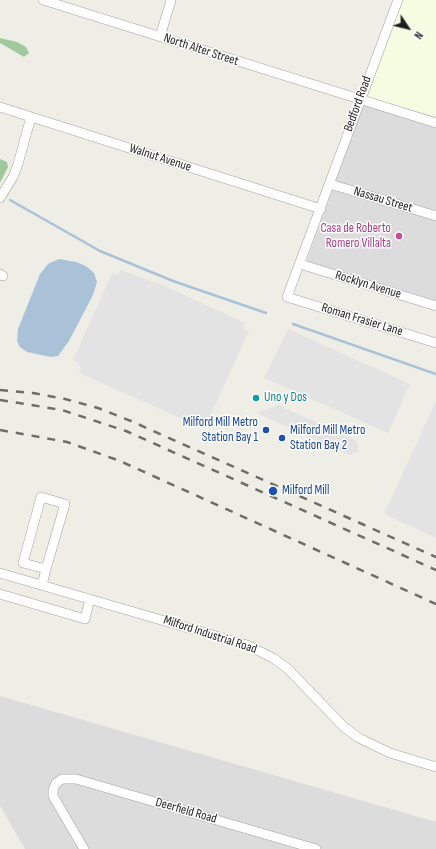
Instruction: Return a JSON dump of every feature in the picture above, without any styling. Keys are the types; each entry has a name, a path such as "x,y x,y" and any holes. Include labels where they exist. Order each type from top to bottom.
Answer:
{"street":[{"name":"North Alter Street","path":"43,0 436,123"},
{"path":"160,37 171,0"},
{"name":"Bedford Road","path":"287,297 321,209 359,100 398,0"},
{"name":"Walnut Avenue","path":"0,107 321,209"},
{"path":"0,198 13,177 18,164 31,117"},
{"name":"Nassau Street","path":"330,184 436,216"},
{"name":"Rocklyn Avenue","path":"300,264 436,306"},
{"name":"Roman Frasier Lane","path":"287,297 436,343"},
{"path":"42,585 65,504 41,497 22,563 46,570"},
{"name":"Milford Industrial Road","path":"0,573 234,641 262,652 288,669 344,727 358,738 390,753 436,767"},
{"path":"0,594 85,618 90,599"},
{"name":"Deerfield Road","path":"84,849 53,796 53,790 56,783 62,779 76,779 302,847 316,849"}],"shaded area":[{"path":"402,0 436,0 436,117 366,96"},
{"path":"366,96 436,117 436,303 309,263 307,260"},
{"path":"121,270 165,286 245,323 243,328 249,331 207,423 202,421 198,426 79,373 81,368 78,363 73,360 112,273 118,275"},
{"path":"288,329 410,384 388,433 264,378"},
{"path":"436,401 436,538 384,514"},
{"path":"278,405 357,441 359,451 349,455 257,413"},
{"path":"0,696 436,822 436,849 25,849 0,806"}],"green space":[{"path":"0,38 17,42 26,47 29,53 24,57 0,43"},
{"path":"0,159 7,162 8,167 0,183"}],"water":[{"path":"59,259 76,262 86,266 94,273 97,282 93,295 69,341 58,356 51,357 27,352 20,347 17,341 18,329 40,274 48,264"}],"waterway":[{"path":"10,200 100,251 173,281 266,313"},
{"path":"293,324 436,374"}],"railway":[{"path":"0,390 33,393 65,399 98,408 131,421 436,557"},
{"path":"0,400 62,410 126,431 436,570"},
{"path":"0,430 67,442 120,461 436,604"}],"place":[{"name":"Casa de Roberto Romero Villalta","path":"399,236"},
{"name":"Uno y Dos","path":"256,398"},
{"name":"Milford Mill Metro Station Bay 1","path":"266,430"},
{"name":"Milford Mill Metro Station Bay 2","path":"282,438"},
{"name":"Milford Mill","path":"273,491"}]}
